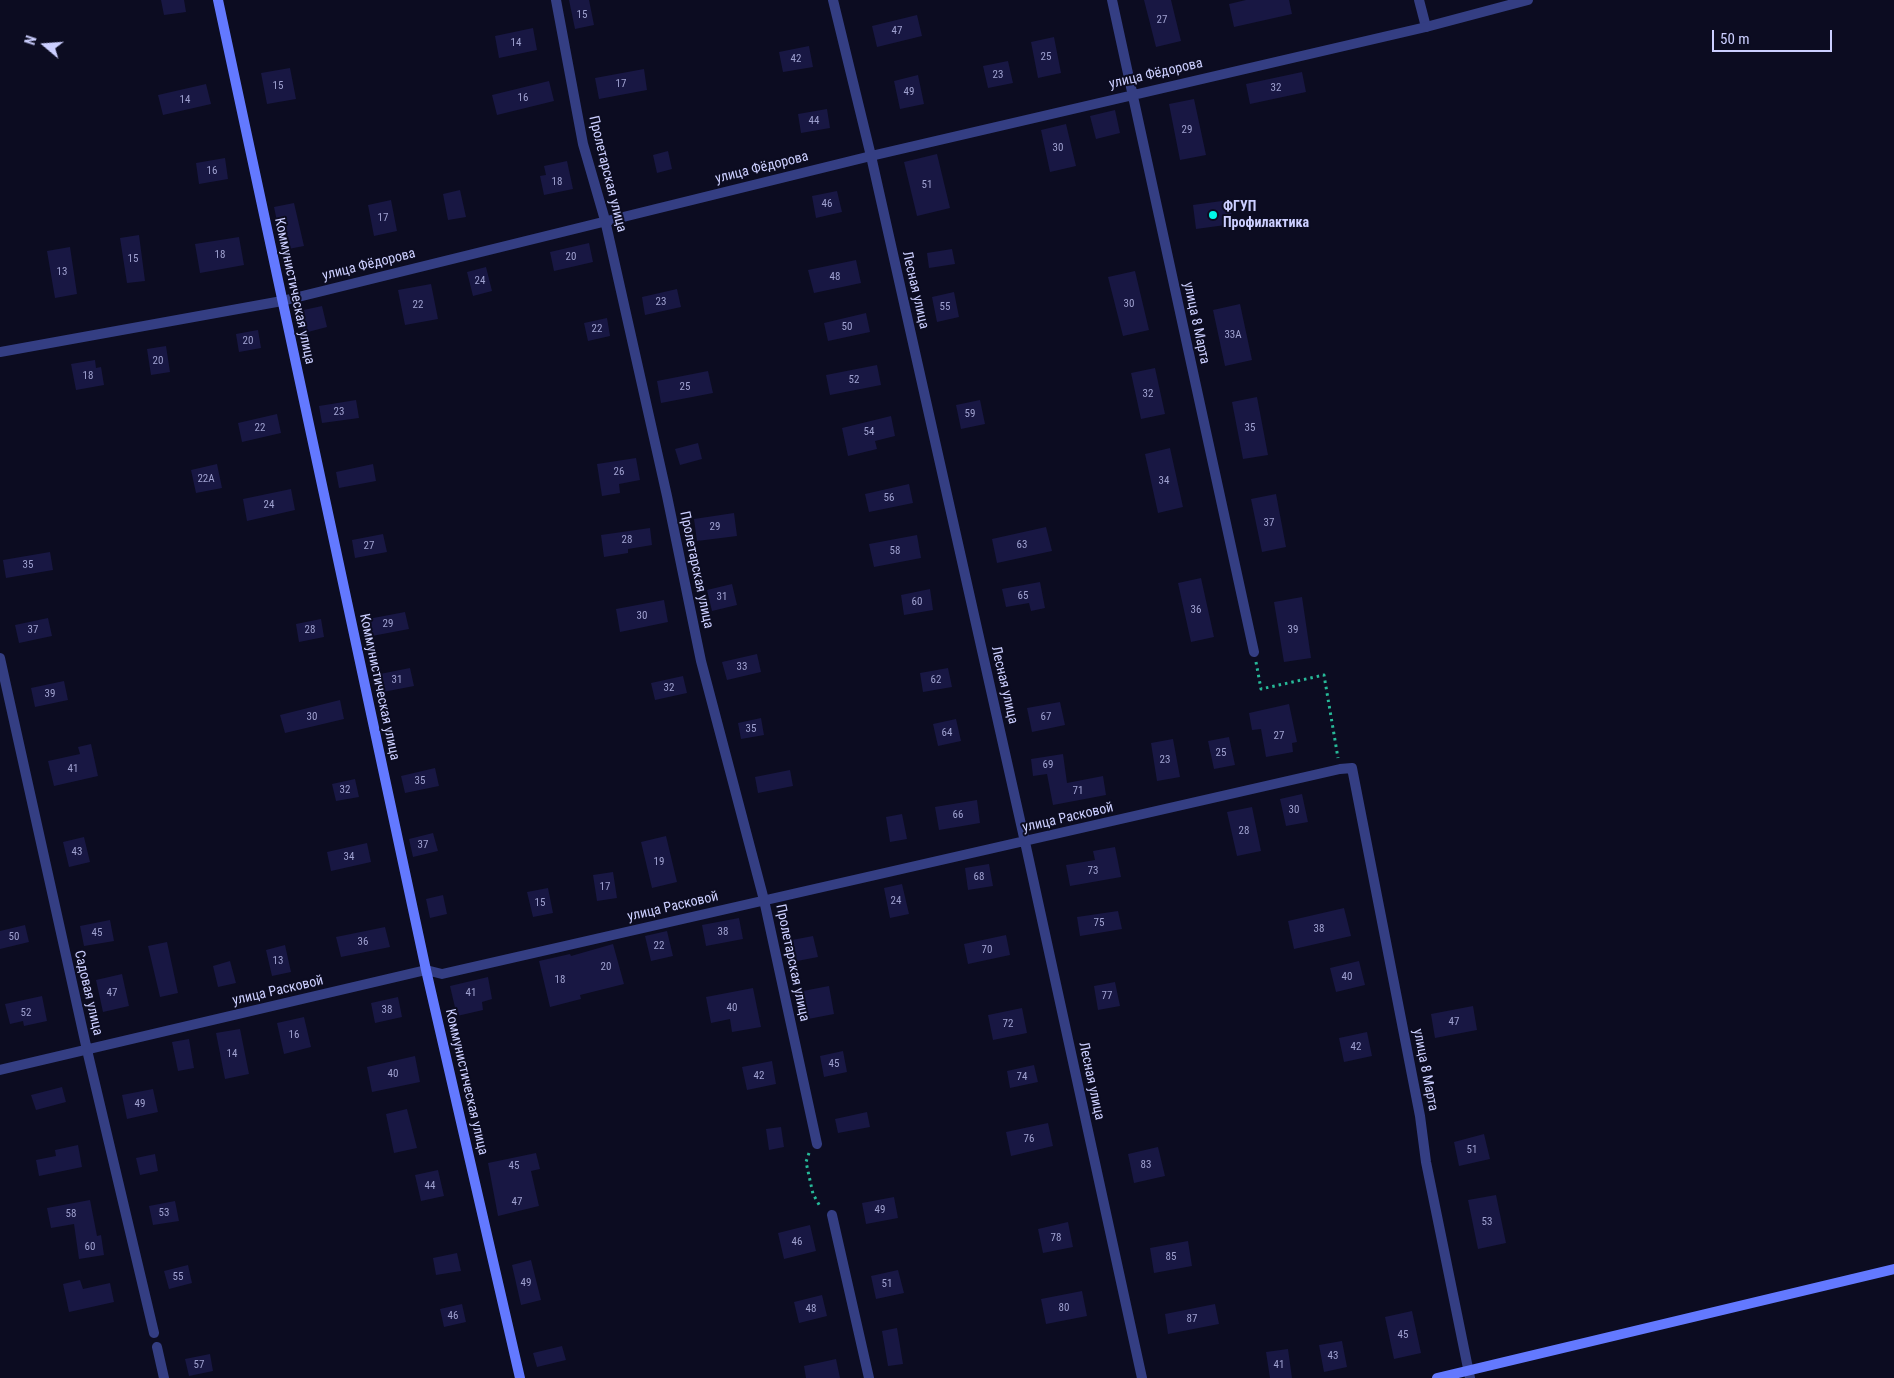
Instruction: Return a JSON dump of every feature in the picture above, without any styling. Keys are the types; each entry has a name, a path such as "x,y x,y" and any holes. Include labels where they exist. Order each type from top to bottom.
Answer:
{"street":[{"name":"Коммунистическая улица","path":"218,0 426,970 520,1378"},
{"name":"Пролетарская улица","path":"556,0 583,144 605,220 667,496 701,661 764,900 817,1144"},
{"name":"Лесная улица","path":"833,0 1025,842 1142,1378"},
{"name":"улица 8 Марта","path":"1112,0 1254,652"},
{"path":"1419,0 1426,27"},
{"name":"улица Фёдорова","path":"0,352 282,301 605,220 1132,94 1426,27 1528,0"},
{"name":"Садовая улица","path":"0,658 87,1050 154,1334"},
{"name":"улица 8 Марта","path":"1352,768 1420,1116 1426,1162 1469,1375"},
{"name":"улица Расковой","path":"0,1070 426,970 442,974 1340,769 1352,768"},
{"path":"832,1215 869,1378"},
{"path":"1437,1378 1469,1375 1894,1269"},
{"path":"157,1347 164,1378"}],"path":[{"path":"1254,652 1261,689 1324,675 1340,769"},
{"path":"817,1144 810,1150 806,1162 813,1194 821,1208 832,1215"}],"building":[{"path":"161,0 184,0 186,12 164,15"},
{"path":"569,0 589,0 594,25 575,29"},
{"path":"1144,0 1171,0 1181,41 1156,47"},
{"path":"1246,0 1289,0 1292,14 1234,27 1229,4"},
{"path":"917,15 922,36 877,47 872,26"},
{"path":"533,28 537,50 499,58 495,36"},
{"path":"1054,37 1061,73 1038,78 1031,42"},
{"path":"809,46 813,67 783,72 779,52"},
{"path":"1008,61 1013,83 988,88 983,66"},
{"path":"290,68 296,99 267,104 261,73"},
{"path":"644,69 647,90 599,99 595,78"},
{"path":"1302,72 1306,92 1250,104 1246,84"},
{"path":"918,75 924,104 900,109 894,81"},
{"path":"549,81 554,101 497,115 492,95"},
{"path":"206,84 211,104 163,115 158,95"},
{"path":"1194,99 1206,155 1180,160 1169,104"},
{"path":"827,109 830,128 801,133 798,114"},
{"path":"1115,110 1120,133 1096,139 1090,116"},
{"path":"1066,124 1076,166 1050,172 1041,130"},
{"path":"668,151 672,169 657,173 653,155"},
{"path":"937,154 950,208 917,216 904,162"},
{"path":"225,158 228,179 199,184 196,163"},
{"path":"567,161 573,189 544,195 540,176 546,175 544,166"},
{"path":"460,190 466,217 448,220 443,194"},
{"path":"837,191 842,212 816,218 812,196"},
{"path":"391,200 397,231 374,236 368,205"},
{"name":"ФГУП Профилактика","path":"1229,200 1233,224 1196,229 1193,205"},
{"path":"294,203 304,246 283,250 274,207"},
{"path":"139,235 145,281 127,283 120,238"},
{"path":"239,237 244,265 200,273 195,244"},
{"path":"589,243 593,262 554,271 550,252"},
{"path":"70,247 77,294 55,298 47,251"},
{"path":"952,249 955,264 929,268 927,253"},
{"path":"856,260 861,283 814,293 808,270"},
{"path":"486,267 492,291 473,296 467,272"},
{"path":"1135,271 1149,330 1123,336 1108,277"},
{"path":"431,284 438,319 405,325 398,290"},
{"path":"677,289 681,307 645,315 642,297"},
{"path":"954,292 959,317 937,322 932,297"},
{"path":"1240,304 1252,360 1225,366 1213,310"},
{"path":"322,306 327,327 304,333 299,311"},
{"path":"866,313 870,332 828,341 824,323"},
{"path":"607,318 610,336 588,341 584,323"},
{"path":"258,330 261,348 239,352 236,334"},
{"path":"166,346 170,372 151,375 147,349"},
{"path":"95,360 96,368 101,367 104,385 76,390 71,364"},
{"path":"877,365 881,385 830,395 826,375"},
{"path":"1155,368 1165,414 1141,419 1131,373"},
{"path":"708,371 713,393 661,403 657,381"},
{"path":"1257,397 1268,455 1243,459 1232,402"},
{"path":"356,400 359,418 322,423 319,406"},
{"path":"980,400 985,424 961,429 956,405"},
{"path":"277,414 281,433 242,442 238,423"},
{"path":"891,416 895,436 875,441 877,449 848,456 842,428"},
{"path":"698,443 702,459 680,465 675,449"},
{"path":"1170,448 1183,507 1158,513 1145,454"},
{"path":"636,458 640,480 619,484 620,493 602,496 597,464"},
{"path":"217,464 222,488 196,493 191,470"},
{"path":"373,464 376,481 339,488 336,472"},
{"path":"909,484 913,503 869,512 865,494"},
{"path":"291,489 295,510 247,521 243,499"},
{"path":"1276,494 1286,547 1262,552 1251,499"},
{"path":"734,513 737,536 697,541 694,519"},
{"path":"1046,527 1052,551 997,563 992,539"},
{"path":"650,528 652,545 628,549 628,553 604,557 601,535"},
{"path":"383,534 387,552 355,558 352,540"},
{"path":"917,535 921,558 874,567 869,544"},
{"path":"50,552 53,570 6,578 3,560"},
{"path":"1201,578 1214,637 1191,642 1178,583"},
{"path":"1040,582 1045,608 1031,611 1029,603 1006,607 1002,589"},
{"path":"732,584 737,605 712,611 707,590"},
{"path":"930,589 933,610 904,615 901,595"},
{"path":"1302,597 1311,658 1284,662 1274,602"},
{"path":"664,600 668,622 620,632 616,609"},
{"path":"405,612 409,629 372,636 368,619"},
{"path":"48,618 52,636 19,643 15,625"},
{"path":"321,619 324,637 299,642 296,624"},
{"path":"757,654 761,672 727,680 722,662"},
{"path":"410,668 414,686 383,692 380,674"},
{"path":"948,668 952,687 923,692 920,673"},
{"path":"683,676 687,693 655,700 651,683"},
{"path":"64,681 68,700 35,707 31,688"},
{"path":"340,700 344,719 285,733 280,715"},
{"path":"1060,702 1065,725 1032,732 1027,708"},
{"path":"1289,704 1297,742 1292,743 1293,752 1266,757 1261,729 1252,730 1249,713"},
{"path":"761,718 764,735 741,739 738,723"},
{"path":"956,719 961,741 938,746 933,724"},
{"path":"1229,737 1235,765 1214,769 1208,741"},
{"path":"1173,739 1180,777 1157,781 1151,743"},
{"path":"91,744 98,776 54,786 48,761 80,754 78,747"},
{"path":"1063,754 1067,783 1103,776 1106,795 1053,805 1047,774 1033,776 1031,759"},
{"path":"435,768 439,786 405,793 401,776"},
{"path":"790,770 793,786 758,793 755,777"},
{"path":"355,779 359,797 336,801 332,784"},
{"path":"1302,794 1308,822 1286,826 1280,799"},
{"path":"977,800 980,823 939,830 935,807"},
{"path":"1252,807 1261,851 1237,856 1227,812"},
{"path":"902,814 907,839 890,842 886,817"},
{"path":"433,833 438,851 413,857 409,839"},
{"path":"666,836 677,882 652,888 641,842"},
{"path":"84,837 90,862 69,867 63,842"},
{"path":"367,843 371,862 331,871 327,852"},
{"path":"1115,847 1121,877 1070,886 1066,865 1095,860 1093,851"},
{"path":"989,864 993,886 968,890 965,868"},
{"path":"613,872 617,898 597,901 593,875"},
{"path":"902,884 909,914 890,918 884,888"},
{"path":"548,888 553,913 533,917 527,892"},
{"path":"443,895 447,914 430,918 426,899"},
{"path":"1344,908 1351,936 1294,949 1288,921"},
{"path":"1118,911 1122,929 1080,936 1077,917"},
{"path":"739,918 743,939 706,946 702,925"},
{"path":"110,920 114,941 84,946 80,926"},
{"path":"25,925 29,942 0,949 0,931"},
{"path":"385,927 390,947 341,957 336,937"},
{"path":"667,931 673,956 651,961 645,936"},
{"path":"1006,935 1010,955 968,964 964,944"},
{"path":"813,936 818,957 797,961 792,940"},
{"path":"167,942 178,993 160,997 148,946"},
{"path":"613,944 624,984 580,995 581,999 550,1007 539,961 570,954 571,956"},
{"path":"285,945 291,972 272,976 266,950"},
{"path":"230,961 236,983 218,987 213,966"},
{"path":"1359,961 1365,985 1336,992 1330,968"},
{"path":"122,974 129,1006 103,1012 96,980"},
{"path":"488,977 492,999 482,1002 483,1010 457,1016 450,986"},
{"path":"1115,982 1120,1006 1098,1010 1094,986"},
{"path":"829,986 834,1014 808,1019 803,991"},
{"path":"753,988 761,1027 732,1032 730,1019 711,1023 706,997"},
{"path":"42,996 47,1021 24,1026 23,1021 10,1024 5,1004"},
{"path":"398,997 402,1017 375,1023 371,1003"},
{"path":"1473,1006 1477,1030 1435,1038 1431,1014"},
{"path":"1022,1008 1027,1033 993,1040 988,1015"},
{"path":"304,1017 311,1047 284,1054 277,1023"},
{"path":"240,1029 249,1074 225,1079 216,1033"},
{"path":"1367,1032 1372,1056 1344,1062 1339,1038"},
{"path":"189,1039 194,1068 178,1071 172,1042"},
{"path":"843,1051 847,1072 824,1077 820,1056"},
{"path":"415,1056 420,1082 372,1092 367,1067"},
{"path":"772,1061 776,1084 747,1090 742,1067"},
{"path":"1034,1065 1038,1082 1010,1088 1007,1071"},
{"path":"62,1087 66,1102 36,1110 31,1095"},
{"path":"153,1089 158,1112 127,1119 122,1095"},
{"path":"407,1109 417,1148 394,1153 386,1114"},
{"path":"867,1112 870,1127 838,1133 835,1119"},
{"path":"1048,1123 1053,1146 1011,1156 1006,1132"},
{"path":"781,1127 784,1147 769,1150 766,1129"},
{"path":"1484,1134 1490,1159 1459,1166 1454,1142"},
{"path":"78,1145 82,1167 39,1176 36,1160 56,1156 55,1150"},
{"path":"1158,1147 1165,1176 1134,1183 1128,1154"},
{"path":"536,1153 540,1169 531,1171 539,1206 498,1216 488,1163"},
{"path":"155,1154 158,1171 140,1175 136,1158"},
{"path":"438,1170 444,1196 421,1201 415,1175"},
{"path":"1496,1195 1506,1243 1478,1249 1468,1200"},
{"path":"894,1197 898,1218 866,1224 862,1203"},
{"path":"90,1200 97,1236 101,1235 104,1255 79,1259 74,1224 51,1228 47,1208"},
{"path":"175,1201 179,1221 153,1225 149,1206"},
{"path":"1068,1222 1073,1247 1043,1253 1038,1229"},
{"path":"810,1225 816,1251 784,1259 778,1233"},
{"path":"1188,1241 1192,1266 1154,1273 1150,1248"},
{"path":"457,1253 461,1271 436,1275 433,1258"},
{"path":"531,1260 541,1300 521,1305 512,1265"},
{"path":"188,1265 192,1283 169,1289 164,1271"},
{"path":"898,1270 904,1293 876,1299 871,1276"},
{"path":"80,1280 83,1289 110,1283 114,1302 69,1312 63,1284"},
{"path":"1082,1291 1087,1316 1046,1324 1041,1299"},
{"path":"822,1295 827,1316 799,1323 794,1302"},
{"path":"462,1304 466,1322 444,1327 440,1309"},
{"path":"1215,1304 1219,1324 1168,1334 1165,1314"},
{"path":"1412,1311 1421,1353 1394,1359 1385,1317"},
{"path":"897,1328 903,1364 888,1366 882,1331"},
{"path":"1342,1341 1347,1367 1324,1372 1319,1345"},
{"path":"562,1346 566,1360 537,1367 533,1353"},
{"path":"1288,1349 1292,1378 1270,1378 1266,1352"},
{"path":"210,1354 213,1371 189,1376 185,1359"},
{"path":"836,1359 840,1378 806,1378 804,1366"}],"place":[{"name":"ФГУП Профилактика","path":"1213,215"}]}
